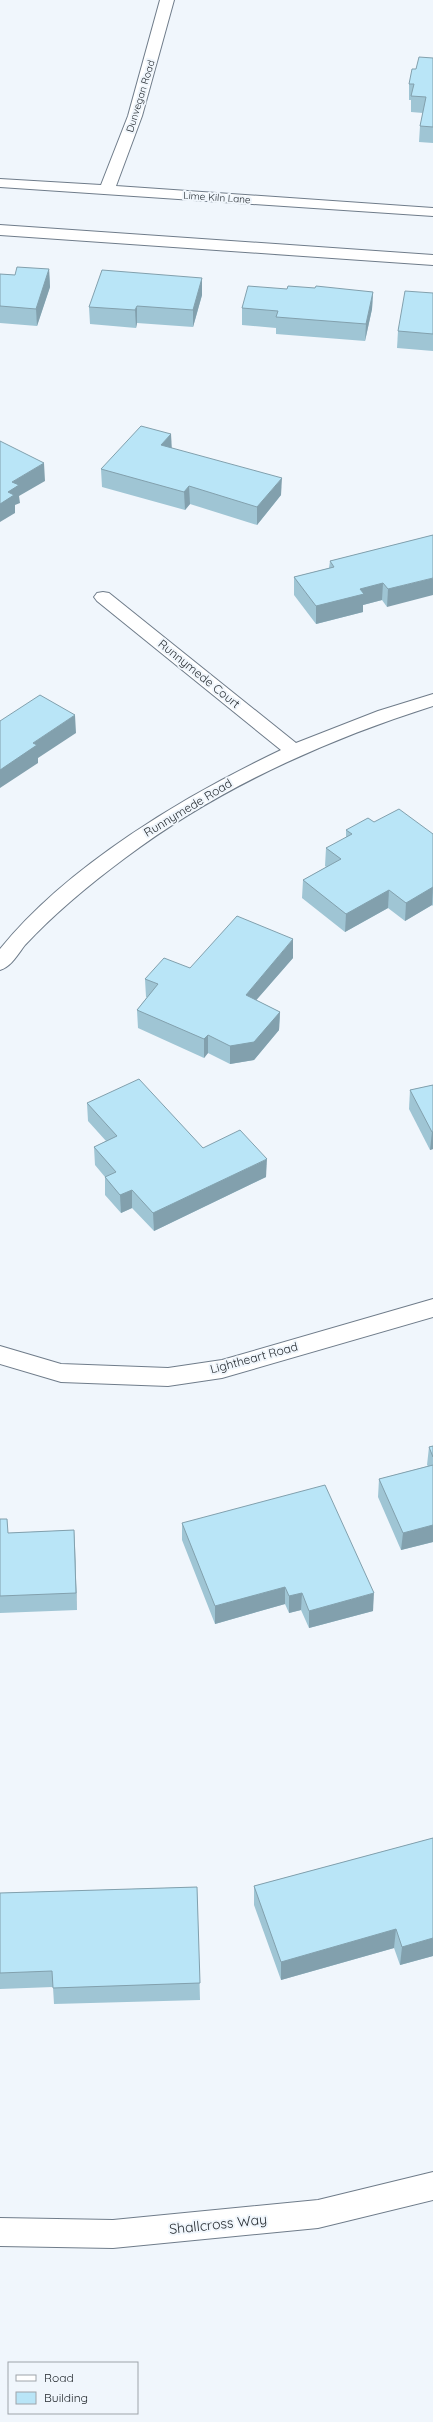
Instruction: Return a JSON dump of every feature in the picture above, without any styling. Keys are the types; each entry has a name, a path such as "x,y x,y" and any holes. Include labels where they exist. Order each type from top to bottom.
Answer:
{"street":[{"name":"Dunvegan Road","path":"107,190 135,116 167,0"},
{"name":"Lime Kiln Lane","path":"0,183 433,212"},
{"path":"0,230 433,260"},
{"name":"Runnymede Court","path":"103,598 294,751"},
{"name":"Runnymede Road","path":"0,963 52,908 123,848 211,791 294,751 374,717 433,700"},
{"name":"Lightheart Road","path":"0,1355 61,1373 168,1377 222,1369 433,1308"},
{"name":"Shallcross Way","path":"0,2232 113,2234 318,2214 433,2186"}],"building":[{"path":"419,57 433,58 433,127 420,126 426,97 411,96 414,84 409,84 412,69 416,69"},
{"path":"17,267 49,269 36,309 0,306 0,274 15,275"},
{"path":"102,270 202,278 193,310 137,306 135,310 89,307"},
{"path":"248,286 287,289 288,286 315,288 316,286 373,292 366,324 276,317 278,311 242,308"},
{"path":"405,291 433,293 433,334 398,331"},
{"path":"141,426 171,434 161,445 282,478 257,507 189,486 184,492 101,469"},
{"path":"0,441 44,463 12,482 19,485 8,492 14,495 0,504"},
{"path":"433,535 433,578 388,589 383,583 360,589 364,594 316,606 294,577 334,567 330,561"},
{"path":"40,695 75,715 33,743 37,745 0,770 0,721"},
{"path":"399,809 433,834 433,887 406,903 389,890 346,914 303,880 341,859 326,848 352,834 346,830 368,818 374,822"},
{"path":"237,916 293,939 246,995 280,1012 254,1042 230,1046 208,1035 204,1039 137,1010 158,984 145,979 164,958 190,968"},
{"path":"139,1079 203,1148 240,1130 267,1159 153,1213 132,1190 120,1195 105,1177 116,1172 94,1147 117,1136 87,1103"},
{"path":"433,1085 433,1132 432,1132 410,1090"},
{"path":"433,1446 433,1457 429,1447"},
{"path":"433,1465 433,1525 403,1533 379,1479"},
{"path":"325,1485 374,1593 309,1611 302,1593 289,1596 285,1587 215,1606 182,1523"},
{"path":"0,1519 7,1519 8,1533 74,1530 76,1593 0,1596"},
{"path":"433,1838 433,1938 402,1947 396,1929 281,1962 254,1886"},
{"path":"197,1887 200,1983 53,1988 52,1971 0,1973 0,1893"}]}
